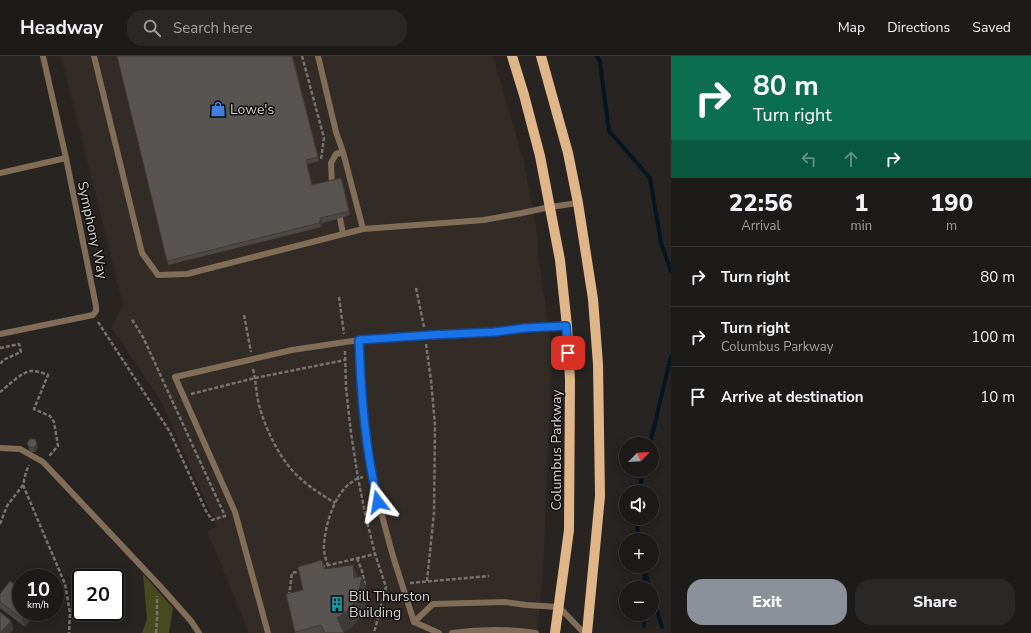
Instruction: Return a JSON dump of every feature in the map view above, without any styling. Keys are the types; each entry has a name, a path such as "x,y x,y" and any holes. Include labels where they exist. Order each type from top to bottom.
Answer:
{"main road":[{"name":"Columbus Parkway","path":"512,56 540,156 560,260 566,326 570,380 569,530 555,633"},
{"path":"541,56 568,152 578,203 593,299 598,372 600,496 587,633"}],"lane":[{"name":"Symphony Way","path":"0,334 93,315 96,311 66,158 43,56"},
{"path":"94,56 142,253 158,275 187,274 363,229 484,220 578,203"},
{"path":"318,56 336,132 343,152 363,229"},
{"path":"332,185 331,163 336,154 343,152"},
{"path":"0,173 66,158"},
{"path":"340,218 343,234"},
{"path":"268,633 235,512 174,377 292,350 359,340 566,326"},
{"path":"359,340 365,431 371,474 388,539 414,622 439,633"},
{"path":"0,448 20,449 43,462 159,585 199,633"},
{"path":"414,622 433,604 505,602 559,607 584,633"},
{"path":"452,633 508,630 536,633"}],"path":[{"path":"302,56 324,138 321,163"},
{"path":"416,288 432,380 435,425 434,513 427,581"},
{"path":"244,315 259,405 268,430 278,451 291,469 306,483 335,503"},
{"path":"102,328 170,432 206,511 212,520 225,516 143,336 131,318"},
{"path":"0,348 19,344 21,352 3,360 0,365"},
{"path":"183,396 255,378 345,360"},
{"path":"0,392 24,373 29,371 35,371 48,375 34,409 50,416 54,422 58,446 54,451"},
{"path":"0,524 7,506 24,485 26,472 33,457"},
{"path":"332,578 324,550 324,538 329,518 335,503 345,488 358,478 371,474"},
{"path":"24,485 65,584 70,613 69,633"},
{"path":"321,567 375,554"},
{"path":"357,558 362,571 365,585 364,590"},
{"path":"289,598 292,573 306,570"},
{"path":"386,587 427,581 489,576"},
{"path":"156,633 156,592 159,585"}],"shaded area":[{"path":"61,56 493,56 524,162 538,238 538,254 552,349 543,576 537,633 249,633 207,531 217,527 162,403 111,326 123,305"}],"green space":[{"path":"143,574 173,608 169,633 142,633 147,619"}],"building":[{"name":"Lowe's","path":"117,56 292,56 318,157 306,160 312,185 341,178 349,211 321,218 319,223 167,261"},
{"path":"30,439 35,439 37,444 34,448 29,447 27,443"},
{"name":"Bill Thurston Building","path":"322,560 324,569 353,565 354,578 362,576 359,592 353,604 347,611 337,618 344,633 325,633 321,625 295,632 286,594 303,590 298,567"},
{"path":"10,581 12,583 12,611 0,602 0,594"},
{"path":"0,612 11,621 0,633"}],"waterway":[{"path":"597,56 600,62 609,131 650,178 661,243 671,271"},
{"path":"652,437 671,356"},
{"path":"640,485 642,477"},
{"path":"637,525 638,533"},
{"path":"644,581 645,573"},
{"path":"646,575 648,581"},
{"path":"659,617 662,627"},
{"path":"644,621 644,626"}],"place":[{"name":"Lowe's","path":"218,109"},
{"name":"Bill Thurston Building","path":"337,604"}],"route":[{"path":"378,502 371,474 365,431 359,340 566,326 568,353"}]}
